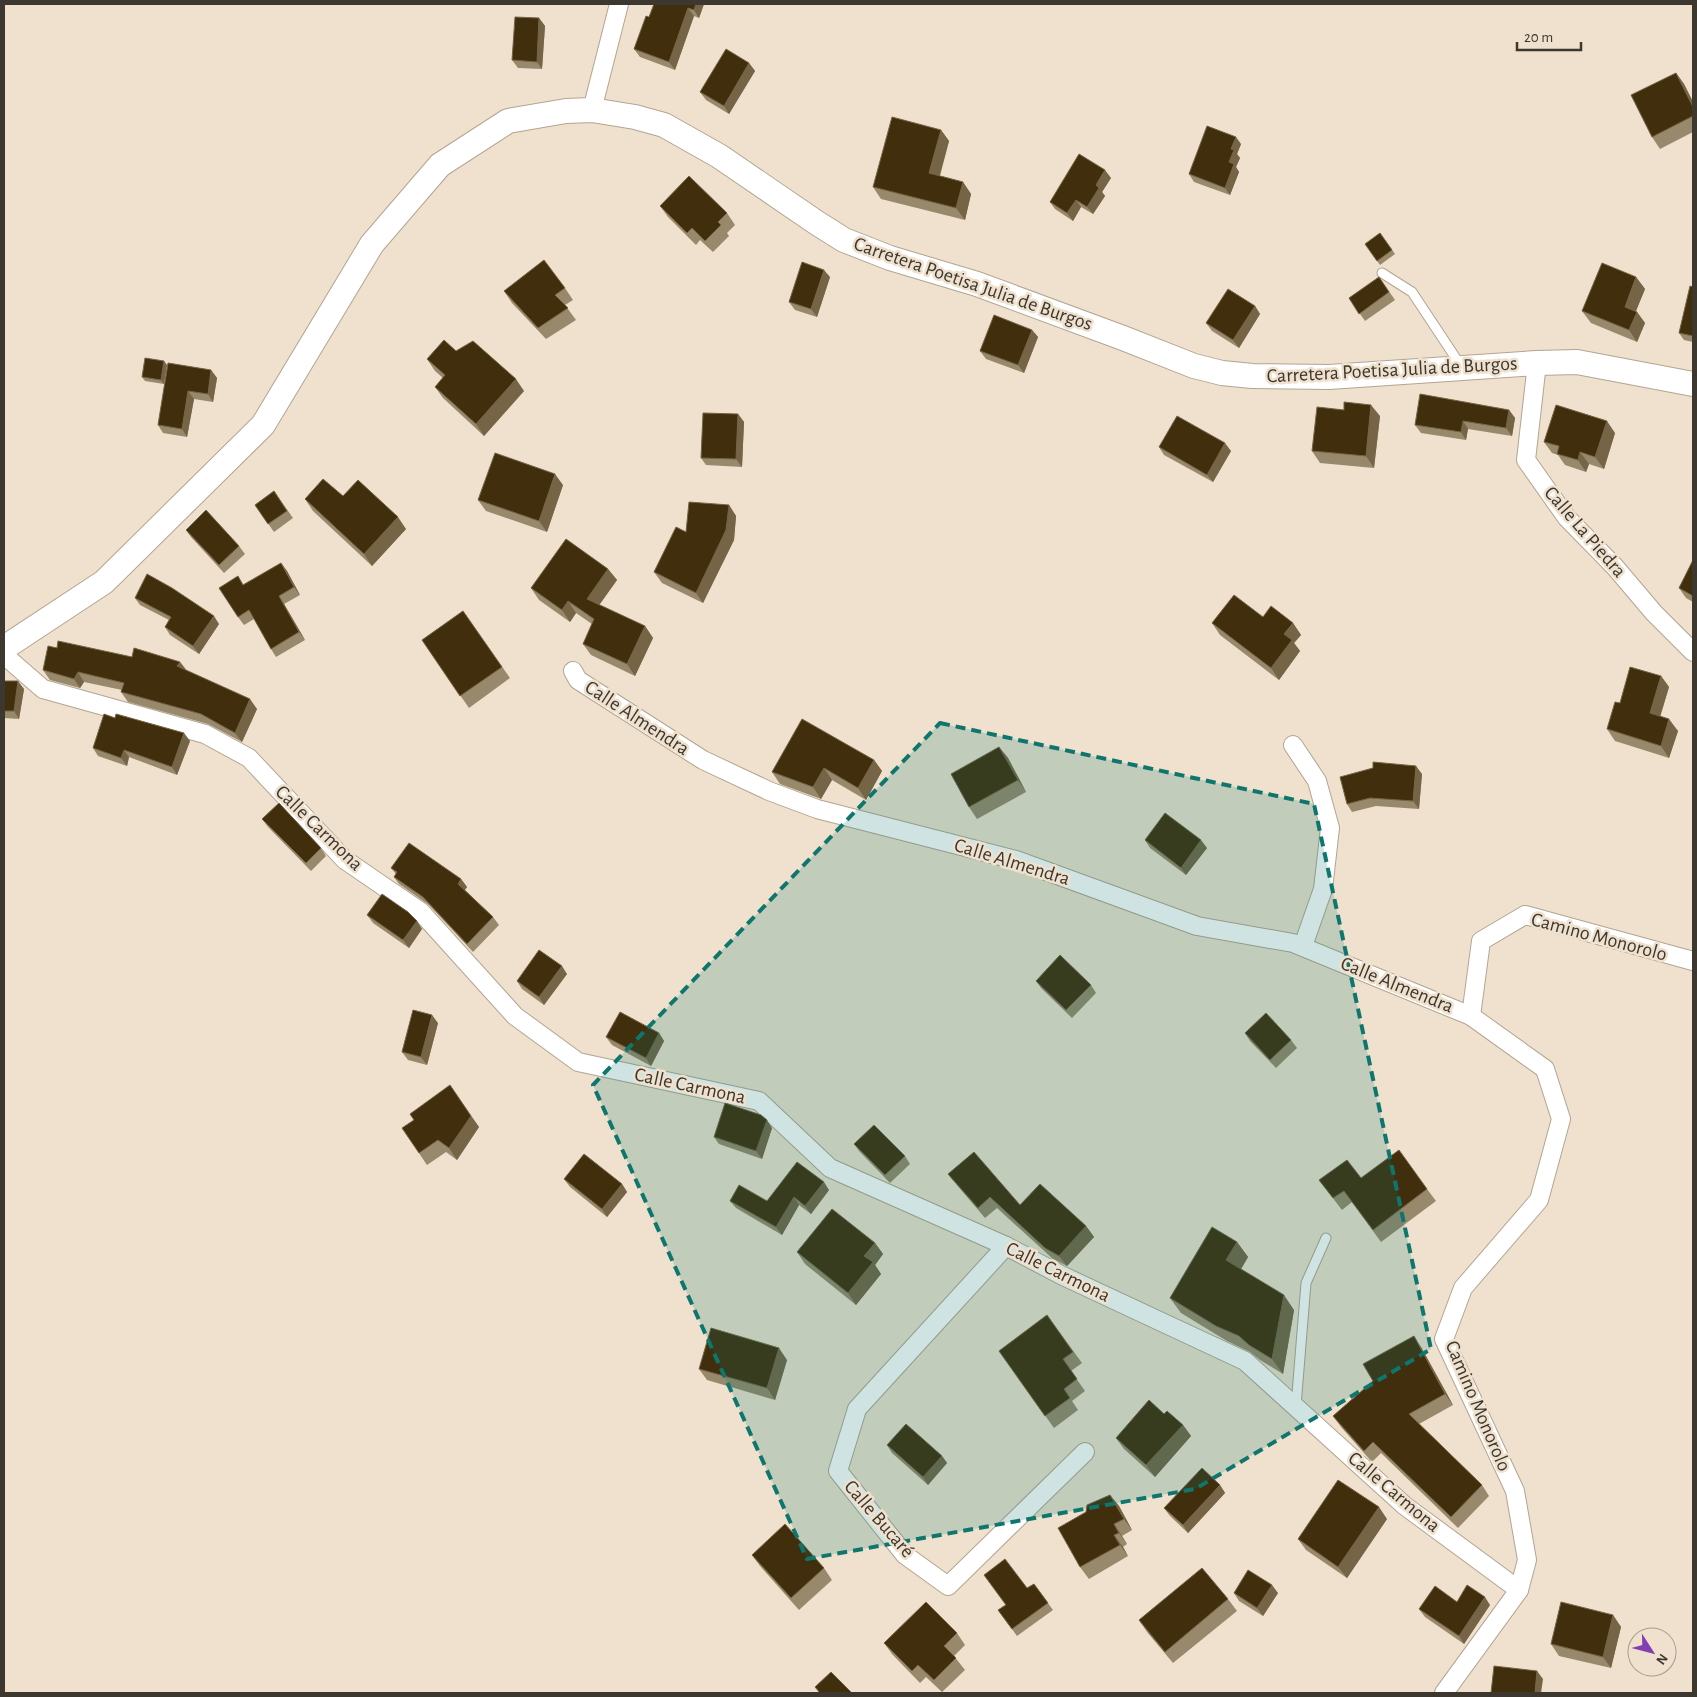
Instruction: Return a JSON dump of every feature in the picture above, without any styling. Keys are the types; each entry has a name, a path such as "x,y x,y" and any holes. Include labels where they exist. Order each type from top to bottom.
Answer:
{"street":[{"path":"592,110 619,4"},
{"name":"Carretera Poetisa Julia de Burgos","path":"4,648 104,582 263,425 372,244 440,165 508,121 566,111 592,110 635,117 664,125 719,156 817,224 844,240 890,258 977,284 1194,366 1222,373 1252,376 1329,377 1577,362 1693,384"},
{"name":"Calle La Piedra","path":"1537,363 1526,460 1567,518 1693,652"},
{"name":"Calle Carmona","path":"4,656 43,689 205,734 248,758 345,860 421,912 515,1016 578,1062 759,1101 830,1168 1006,1246 1060,1275 1245,1361 1405,1506 1519,1590"},
{"name":"Calle Almendra","path":"573,671 578,680 703,760 769,791 817,809 1016,860 1197,926 1303,946 1471,1016"},
{"path":"1293,745 1317,781 1330,828 1323,889 1303,946"},
{"name":"Camino Monorolo","path":"1444,1693 1519,1590 1527,1560 1515,1492 1444,1339 1463,1288 1539,1200 1560,1119 1545,1069 1471,1016 1481,941 1525,915 1693,962"},
{"name":"Calle Bucaré","path":"1006,1246 857,1409 838,1471 905,1555 948,1586 1085,1452"}],"lane":[{"path":"1382,273 1412,292 1463,368"},
{"path":"1296,1406 1306,1283 1326,1238"}],"highlighted area":[{"path":"940,723 1314,804 1431,1349 1195,1489 807,1559 593,1085"}],"building":[{"path":"654,4 696,4 694,10 688,8 669,62 634,49 646,16 649,17"},
{"path":"515,17 539,18 537,62 512,60"},
{"path":"726,49 749,63 724,106 700,92"},
{"path":"1676,73 1693,107 1693,116 1652,137 1631,95"},
{"path":"892,117 941,130 929,173 963,182 956,208 873,187"},
{"path":"1207,126 1236,137 1231,149 1234,150 1229,162 1234,164 1225,188 1189,174"},
{"path":"1079,154 1105,170 1096,185 1099,188 1087,207 1076,200 1067,213 1050,202"},
{"path":"689,176 727,213 718,222 721,225 705,241 692,228 687,233 660,206"},
{"path":"1380,233 1392,250 1377,261 1365,244"},
{"path":"544,260 565,288 555,295 568,308 538,328 504,291"},
{"path":"802,262 824,270 811,309 789,302"},
{"path":"1602,263 1636,277 1625,307 1637,312 1629,330 1582,311"},
{"path":"1379,277 1389,292 1359,314 1349,298"},
{"path":"1690,286 1693,287 1693,336 1679,333"},
{"path":"1228,289 1255,306 1233,340 1206,323"},
{"path":"994,315 1032,330 1018,365 980,351"},
{"path":"444,340 456,351 473,341 516,379 476,424 435,387 445,375 427,359"},
{"path":"145,358 164,361 161,380 142,377"},
{"path":"168,363 211,370 208,394 188,391 182,429 158,425"},
{"path":"1420,394 1509,410 1506,428 1463,421 1461,432 1415,425"},
{"path":"1344,402 1371,405 1366,456 1312,451 1317,407 1344,410"},
{"path":"1556,405 1607,421 1595,457 1580,452 1578,460 1557,454 1559,446 1544,442"},
{"path":"703,413 738,414 736,459 701,458"},
{"path":"1177,416 1225,443 1207,475 1159,447"},
{"path":"495,453 555,474 539,521 478,500"},
{"path":"323,479 343,496 358,480 398,517 364,554 305,499"},
{"path":"274,491 287,511 268,524 255,505"},
{"path":"689,502 729,505 726,530 696,593 654,572 676,527 686,532"},
{"path":"206,510 239,546 219,565 186,530"},
{"path":"566,539 608,569 587,599 645,626 627,664 583,644 594,619 568,601 562,610 531,588"},
{"path":"1693,560 1693,596 1679,588"},
{"path":"281,563 294,587 279,596 299,632 271,649 249,610 238,617 219,588 238,576 243,585"},
{"path":"147,574 214,616 193,646 165,627 171,617 135,598"},
{"path":"1234,595 1263,617 1271,606 1293,623 1284,634 1292,640 1271,668 1212,623"},
{"path":"463,611 502,667 460,696 422,640"},
{"path":"58,641 132,657 134,648 180,662 177,666 250,699 235,733 201,714 121,692 124,683 78,672 74,679 43,670 48,646 57,648"},
{"path":"1630,667 1661,676 1650,713 1669,719 1661,746 1607,729 1615,702 1620,703"},
{"path":"4,681 18,681 14,711 4,711"},
{"path":"104,714 115,718 116,714 184,733 172,767 124,750 121,758 93,748"},
{"path":"802,719 874,760 858,788 824,768 813,787 772,772"},
{"path":"999,747 1018,780 969,807 951,774"},
{"path":"1373,762 1416,766 1413,801 1370,798 1347,804 1340,777 1373,768"},
{"path":"279,803 321,848 306,863 262,819"},
{"path":"1165,813 1201,840 1181,868 1145,840"},
{"path":"409,843 461,879 458,884 493,917 467,944 423,897 394,877 397,872 391,868"},
{"path":"382,894 408,912 417,921 403,940 367,915"},
{"path":"539,950 562,966 539,997 517,981"},
{"path":"1060,955 1091,985 1066,1010 1036,981"},
{"path":"413,1010 432,1015 421,1057 402,1052"},
{"path":"620,1012 659,1033 646,1058 606,1037"},
{"path":"1266,1013 1291,1040 1270,1060 1245,1033"},
{"path":"450,1085 471,1116 449,1148 438,1140 419,1153 402,1128 414,1120 410,1114"},
{"path":"725,1103 761,1115 767,1120 756,1151 714,1137"},
{"path":"874,1125 905,1156 885,1175 854,1144"},
{"path":"1399,1150 1427,1189 1373,1230 1344,1191 1333,1198 1319,1180 1347,1160 1361,1178"},
{"path":"974,1152 1020,1205 1040,1184 1086,1226 1059,1256 1045,1248 990,1197 978,1208 948,1174"},
{"path":"584,1154 622,1184 602,1209 564,1179"},
{"path":"797,1162 824,1182 805,1206 794,1197 776,1227 730,1201 739,1185 767,1201"},
{"path":"832,1209 875,1243 864,1256 873,1262 848,1293 797,1252"},
{"path":"1212,1227 1237,1242 1226,1260 1284,1295 1272,1359 1249,1345 1239,1336 1216,1326 1170,1298"},
{"path":"1047,1315 1073,1352 1063,1359 1077,1379 1064,1389 1070,1398 1045,1416 999,1351"},
{"path":"711,1328 779,1348 767,1388 699,1369"},
{"path":"1414,1336 1445,1394 1409,1414 1482,1485 1451,1517 1373,1442 1364,1451 1333,1416 1373,1381 1363,1364"},
{"path":"1149,1400 1164,1414 1167,1411 1183,1425 1146,1465 1116,1438"},
{"path":"906,1424 942,1456 923,1477 887,1445"},
{"path":"1202,1468 1220,1485 1183,1525 1164,1508"},
{"path":"1338,1480 1379,1507 1338,1567 1298,1539"},
{"path":"1110,1495 1124,1519 1114,1524 1119,1533 1114,1535 1120,1545 1080,1567 1058,1528 1086,1512 1087,1505"},
{"path":"785,1524 824,1568 791,1598 752,1555"},
{"path":"1005,1559 1027,1588 1034,1584 1048,1603 1012,1629 998,1610 1006,1605 984,1575"},
{"path":"1202,1568 1228,1599 1165,1652 1139,1620"},
{"path":"1248,1570 1272,1585 1257,1608 1234,1593"},
{"path":"1467,1585 1485,1597 1459,1636 1419,1609 1435,1586 1457,1602"},
{"path":"926,1602 957,1633 944,1646 956,1658 934,1680 918,1665 912,1671 884,1643"},
{"path":"1561,1602 1613,1615 1603,1657 1551,1644"},
{"path":"1494,1666 1537,1671 1535,1693 1491,1693"},
{"path":"831,1672 852,1693 820,1693 815,1687"}]}
